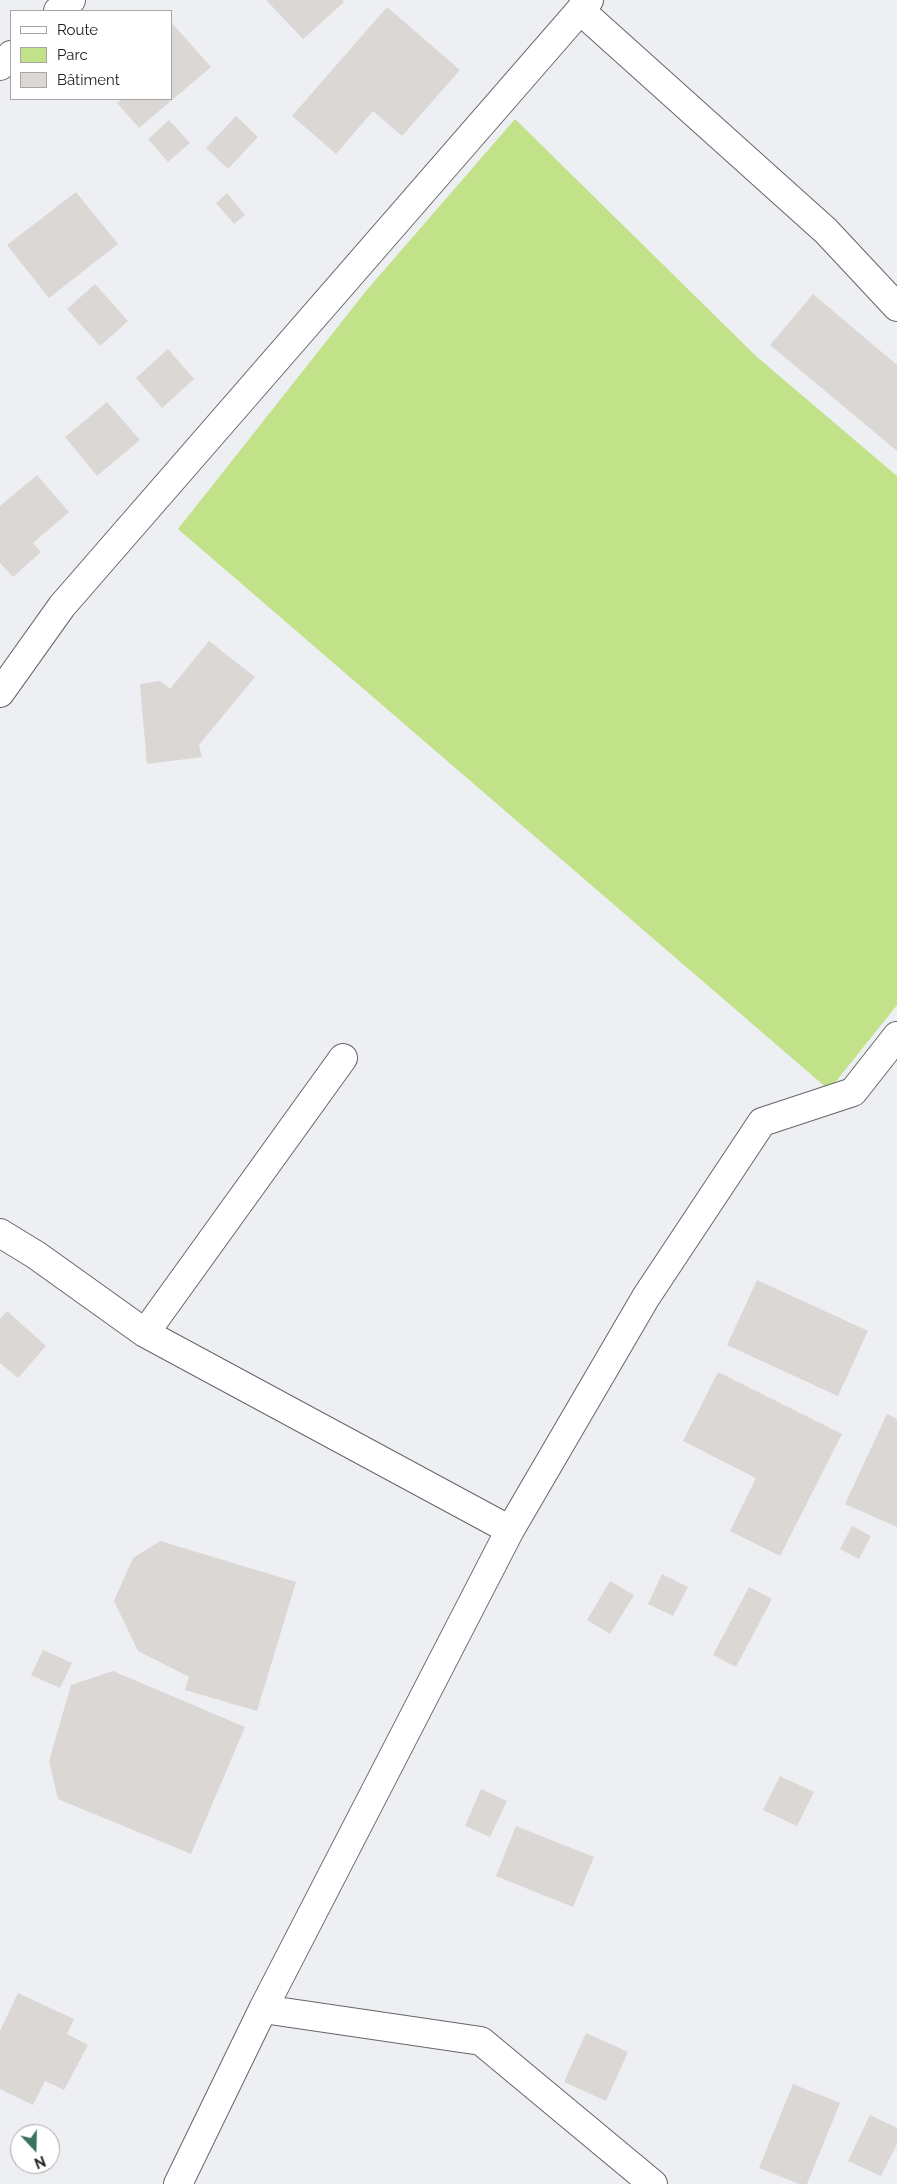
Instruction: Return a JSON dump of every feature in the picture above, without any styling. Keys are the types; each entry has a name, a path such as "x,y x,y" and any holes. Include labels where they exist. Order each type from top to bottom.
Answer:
{"street":[{"path":"59,10 70,0"},
{"path":"0,693 62,606 585,5 826,231 897,307"},
{"path":"0,66 10,56"},
{"path":"178,2184 263,2009 510,1530 646,1297 762,1122 852,1092 897,1036"},
{"path":"144,1333 343,1058"},
{"path":"0,1233 36,1255 144,1333 510,1530"},
{"path":"263,2009 482,2041 653,2184"}],"green space":[{"path":"515,119 757,357 897,476 897,1005 829,1090 178,529 366,291"}],"building":[{"path":"266,0 342,0 344,2 303,39"},
{"path":"387,7 460,70 402,136 373,111 336,154 292,116"},
{"path":"172,23 211,67 139,128 117,103 121,100 172,100"},
{"path":"236,116 258,137 228,169 206,148"},
{"path":"169,120 190,143 168,162 148,139"},
{"path":"76,192 118,244 49,298 7,245"},
{"path":"227,193 245,215 234,224 216,203"},
{"path":"95,284 128,321 100,346 67,309"},
{"path":"813,294 897,365 897,451 770,345"},
{"path":"168,349 194,379 162,408 136,378"},
{"path":"107,402 140,440 97,476 65,437"},
{"path":"37,475 69,512 33,543 41,552 13,577 0,563 0,506"},
{"path":"209,641 255,677 199,745 202,757 147,764 140,684 160,681 170,689"},
{"path":"757,1280 868,1331 838,1396 727,1345"},
{"path":"7,1311 46,1346 18,1378 0,1363 0,1319"},
{"path":"718,1372 842,1434 780,1556 730,1531 756,1478 683,1441"},
{"path":"887,1414 897,1419 897,1527 845,1504"},
{"path":"852,1526 871,1536 859,1559 840,1549"},
{"path":"160,1541 296,1582 257,1711 185,1690 189,1677 138,1651 114,1601 133,1558"},
{"path":"662,1574 688,1587 673,1616 648,1604"},
{"path":"610,1581 634,1595 610,1634 587,1620"},
{"path":"749,1587 772,1599 736,1667 713,1655"},
{"path":"43,1650 72,1663 60,1688 31,1675"},
{"path":"113,1671 245,1727 191,1854 58,1799 49,1761 71,1685"},
{"path":"780,1776 814,1792 797,1826 763,1810"},
{"path":"481,1789 507,1801 490,1837 465,1826"},
{"path":"516,1826 594,1857 573,1907 496,1876"},
{"path":"18,1993 74,2019 67,2034 88,2045 64,2090 45,2081 33,2105 0,2089 0,2031"},
{"path":"586,2033 628,2052 606,2101 564,2082"},
{"path":"793,2084 840,2103 807,2184 799,2184 759,2168"},
{"path":"870,2115 897,2128 897,2144 881,2176 848,2161"}]}
